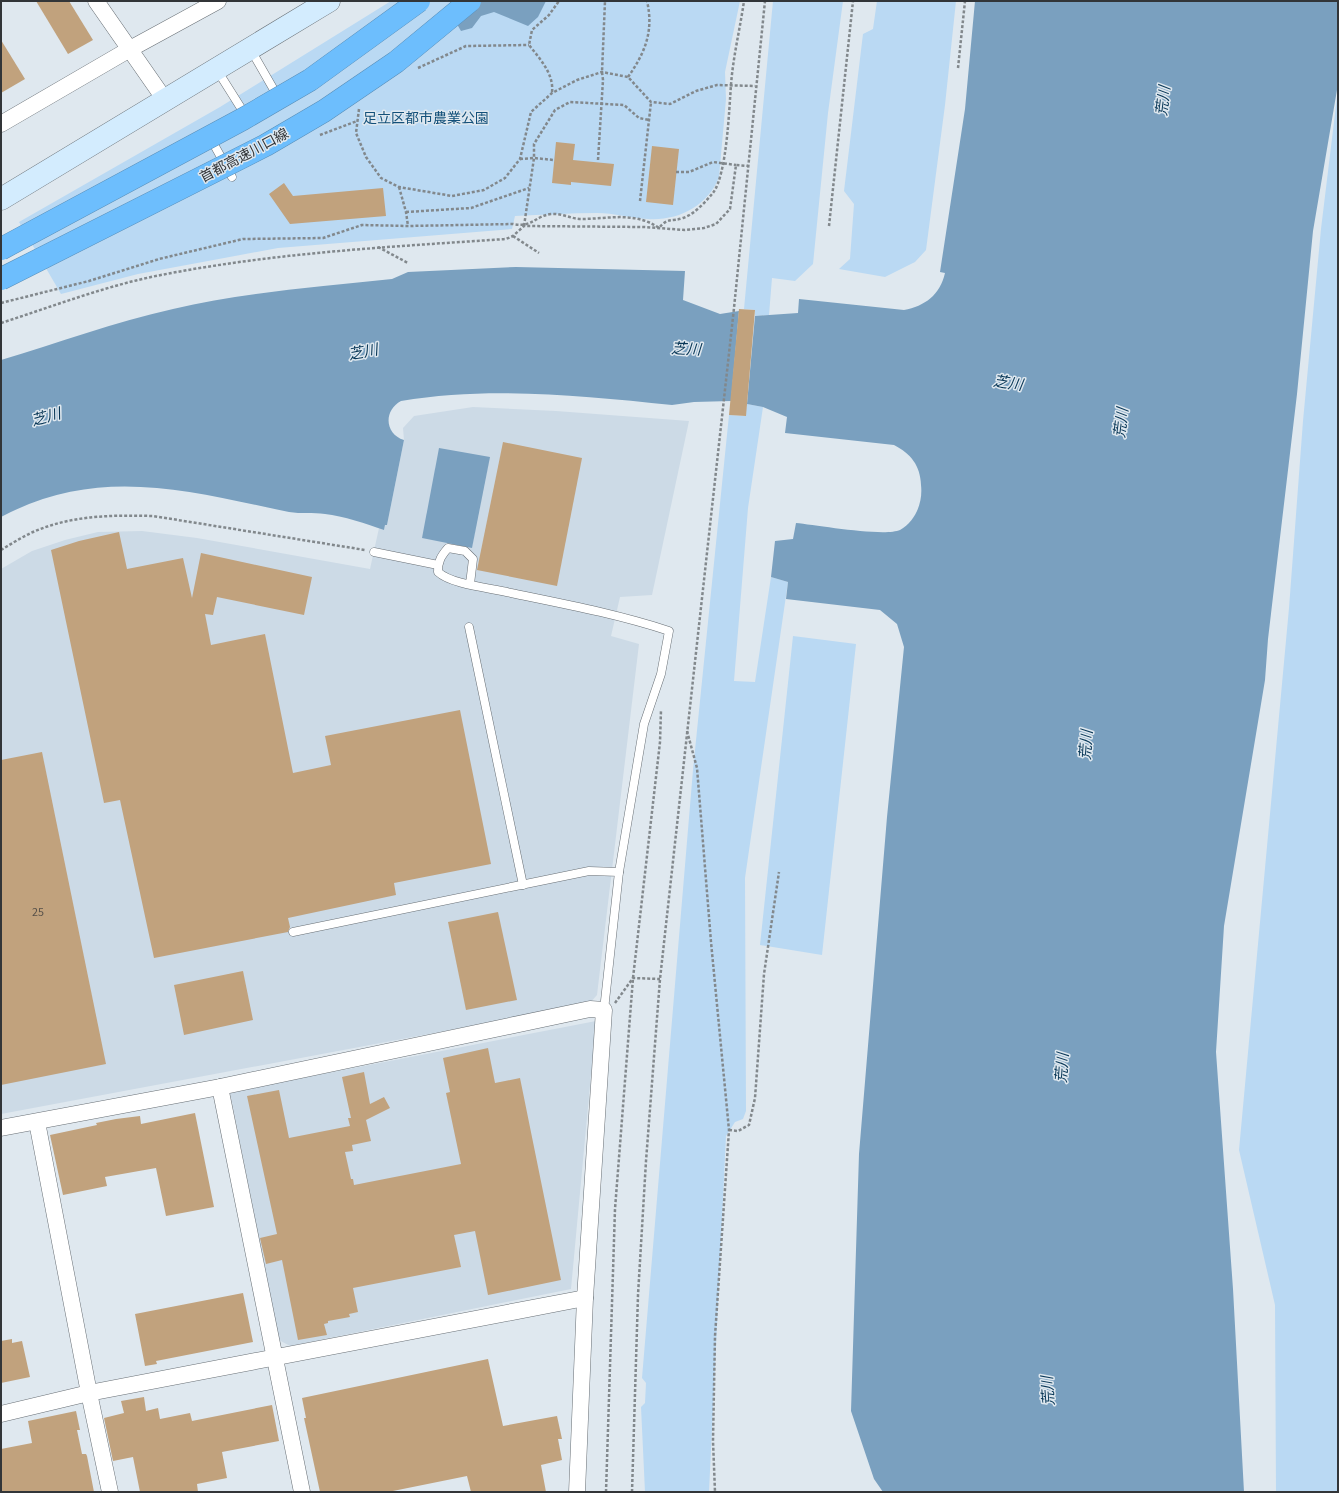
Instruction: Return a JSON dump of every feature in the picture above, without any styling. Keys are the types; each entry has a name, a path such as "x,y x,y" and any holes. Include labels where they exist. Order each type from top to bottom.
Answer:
{"highway":[{"path":"1,248 243,119 310,80 419,1"},
{"path":"1,273 38,248 244,142 316,99 366,66 450,1"},
{"name":"首都高速川口線","path":"1,279 266,145 324,111 396,62 470,1"}],"street":[{"path":"96,1 165,100"},
{"path":"1,124 130,49 218,1"},
{"path":"1,199 329,1"},
{"path":"1,1128 220,1087 590,1009 608,1008 584,1298 577,1492"},
{"path":"220,1087 273,1358 302,1492"},
{"path":"37,1122 89,1393 110,1492"},
{"path":"1,1414 89,1393 584,1298"}],"lane":[{"path":"232,177 212,141 212,137 216,132 278,97 250,49"},
{"path":"217,69 245,116"},
{"path":"470,584 473,560 465,551 448,548 441,556 438,565 438,572 444,577 470,584 616,616 669,631 661,674 644,724 619,872 608,1008"},
{"path":"374,552 438,565"},
{"path":"469,627 523,884"},
{"path":"293,932 589,871 619,872"}],"path":[{"path":"528,45 532,30 549,15 558,1"},
{"path":"598,160 602,104 605,1"},
{"path":"628,77 644,53 648,40 651,17 647,1"},
{"path":"659,228 671,219 683,218 701,207 719,183 730,108 731,84 744,1"},
{"path":"632,1492 638,1295 646,1161 660,978 734,308 755,86 765,1"},
{"path":"829,226 853,1"},
{"path":"958,68 964,1"},
{"path":"415,69 466,46 528,45 540,58 553,81 552,93"},
{"path":"359,106 356,133 366,157 381,178 399,187 452,196 484,190 505,178 520,159 531,112 552,93 577,80 602,72 628,77 651,102 670,104 705,87 731,84 755,86"},
{"path":"524,226 534,158 534,144 555,110 570,102 624,105 639,118 649,120"},
{"path":"640,201 651,102"},
{"path":"520,159 534,158 554,160"},
{"path":"676,172 689,172 713,162 748,166"},
{"path":"1,303 89,281 159,258 243,239 323,238 362,225 408,226 513,224 524,226 659,228 685,230 704,228 716,224 730,209 736,165"},
{"path":"399,187 408,226"},
{"path":"406,212 471,208 529,188"},
{"path":"1,323 150,278 217,265 378,247 506,239 513,236 524,226 549,214 561,214 580,219 612,216 642,219 659,228"},
{"path":"513,236 538,253"},
{"path":"378,247 408,263"},
{"path":"1,550 32,532 60,523 85,517 118,515 153,516 374,552"},
{"path":"606,1492 615,1209 633,978 660,742 661,704"},
{"path":"687,728 697,768 711,942 729,1130 715,1336 713,1441 714,1492"},
{"path":"729,1130 738,1131 749,1125 755,1098 764,974 780,872"},
{"path":"633,978 660,978"},
{"path":"608,1008 633,978"}],"shaded area":[{"path":"473,407 556,411 689,421 652,595 620,597 611,636 639,644 597,995 589,1004 1,1114 1,569 32,551 65,540 98,532 142,531 197,538 370,569 379,528 384,530 385,525 387,525 404,440 403,428 414,416"},
{"path":"596,1021 571,1289 290,1346 279,1340 230,1092"}],"green space":[{"name":"足立区都市農業公園","path":"391,1 740,1 725,72 726,99 719,177 714,187 700,204 691,210 659,219 635,218 597,213 515,216 512,229 278,248 138,274 61,294 19,222 220,107"},
{"path":"773,1 843,1 828,113 813,264 795,281 772,278 769,315 755,316 755,310 744,309"},
{"path":"877,1 956,1 945,105 926,250 915,262 885,277 839,269 850,259 854,204 844,191 863,34 873,29"},
{"path":"1338,89 1338,1492 1276,1492 1275,1305 1239,1150 1289,608 1303,421 1321,229"},
{"path":"747,404 763,407 748,508 734,681 755,682 771,577 788,582 745,878 746,1111 743,1119 735,1122 726,1136 709,1492 645,1492 641,1407 645,1403 646,1383 642,1378 693,770 729,415 745,416"},
{"path":"793,636 856,644 822,955 760,945"}],"water":[{"path":"462,1 546,1 538,17 528,26 494,12 481,16 472,28 461,31 454,19"},
{"path":"975,1 1338,1 1338,84 1313,231 1297,394 1268,639 1265,680 1224,926 1216,1052 1233,1289 1244,1492 883,1492 874,1479 851,1411 859,1154 887,817 904,647 897,624 880,610 786,599 788,582 771,577 775,541 793,539 796,523 865,531 892,532 900,530 910,522 917,510 921,498 921,485 919,472 914,461 900,448 894,445 785,433 787,417 763,407 747,404 755,316 798,313 799,299 904,310 919,306 925,302 935,293 943,281 945,273 940,272 965,109"},
{"name":"芝川","path":"516,267 685,271 683,300 720,314 739,311 731,401 694,402 672,405 604,398 502,393 435,396 401,401 391,410 389,416 390,428 393,433 404,440 387,525 385,525 384,530 355,520 332,515 289,512 215,497 144,487 108,487 73,491 37,501 1,517 1,360 151,314 227,298 392,279 408,272"},
{"path":"439,448 490,457 472,548 422,538"}],"building":[{"path":"36,1 69,1 93,40 68,54"},
{"path":"1,40 25,79 1,93"},
{"path":"556,142 575,144 573,160 614,164 611,186 571,182 571,185 552,183"},
{"path":"652,146 679,149 673,205 646,202"},
{"path":"284,183 293,196 383,188 386,216 290,224 269,194"},
{"path":"739,309 755,310 746,416 729,415"},
{"path":"503,442 582,458 557,586 477,570"},
{"path":"119,532 127,569 183,558 192,598 201,553 312,577 304,615 217,597 213,615 205,614 211,645 265,634 293,773 331,765 325,736 460,710 491,864 394,883 396,895 288,918 290,927 288,932 154,958 120,800 104,803 51,550 79,541"},
{"path":"42,752 106,1064 1,1085 1,760"},
{"path":"498,912 517,1000 466,1010 448,922"},
{"path":"243,971 253,1020 184,1035 174,985"},
{"path":"488,1048 495,1083 520,1078 561,1280 488,1295 475,1231 454,1235 461,1267 353,1288 358,1312 349,1314 350,1317 328,1321 328,1323 324,1324 327,1335 298,1340 282,1260 266,1264 260,1238 277,1234 247,1096 279,1090 289,1138 350,1126 348,1118 351,1118 342,1077 364,1072 370,1104 384,1097 390,1108 366,1120 371,1141 352,1145 353,1151 345,1152 351,1179 353,1179 354,1185 461,1164 446,1093 450,1092 443,1058"},
{"path":"195,1113 214,1207 166,1216 156,1168 105,1177 107,1186 63,1195 50,1135 97,1125 96,1123 116,1119 140,1116 141,1124"},
{"path":"243,1293 253,1342 156,1361 157,1364 145,1366 135,1314"},
{"path":"12,1339 12,1343 22,1341 30,1377 1,1383 1,1341"},
{"path":"488,1359 503,1426 557,1416 562,1439 558,1439 562,1460 541,1465 546,1492 471,1492 467,1476 388,1492 320,1492 304,1418 306,1418 302,1398"},
{"path":"144,1397 146,1411 158,1408 160,1419 190,1413 192,1421 272,1405 279,1441 222,1452 227,1478 197,1484 198,1492 140,1492 133,1457 113,1461 104,1418 124,1413 121,1401"},
{"path":"76,1411 80,1430 77,1430 82,1454 86,1454 87,1456 94,1492 1,1492 1,1449 32,1443 28,1421"}],"water label":[{"name":"荒川","path":"1163,101"},
{"name":"荒川","path":"1121,423"},
{"name":"荒川","path":"1086,745"},
{"name":"荒川","path":"1062,1068"},
{"name":"荒川","path":"1048,1391"}]}
